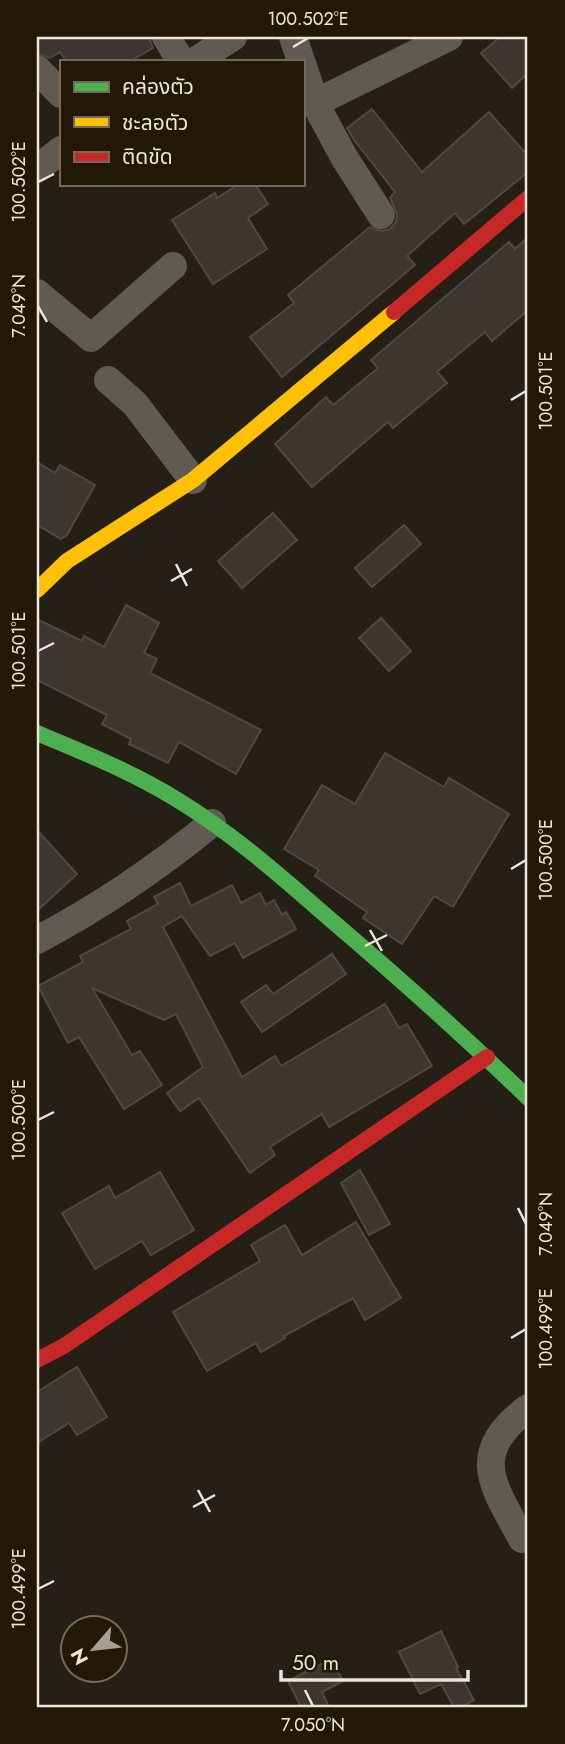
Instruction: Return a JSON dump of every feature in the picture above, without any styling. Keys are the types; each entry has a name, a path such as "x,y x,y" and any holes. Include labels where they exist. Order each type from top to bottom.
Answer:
{"street":[{"path":"166,37 180,60"},
{"path":"197,60 233,37"},
{"path":"293,37 301,60"},
{"path":"315,103 449,37"},
{"path":"37,69 60,93"},
{"path":"304,70 315,103 380,215"},
{"path":"37,169 60,151"},
{"path":"37,590 67,561 193,480 528,198"},
{"path":"37,293 91,338 173,266"},
{"path":"108,380 135,404 193,480"},
{"path":"37,733 154,786 212,823 351,936 487,1057 528,1098"},
{"path":"37,940 75,920 145,876 212,823"},
{"path":"37,1360 64,1346 487,1057"},
{"path":"522,1539 496,1491 490,1473 495,1446 503,1432 528,1408"}],"building":[{"path":"37,37 149,37 153,48 132,60 65,60 60,52 50,58 37,53"},
{"path":"500,37 528,37 528,73 512,88 481,53"},
{"path":"372,109 422,172 489,112 528,156 528,172 464,224 455,213 407,256 415,265 282,377 250,337 294,303 288,295 370,227 382,231 390,229 396,222 397,214 390,198 395,192 347,128"},
{"path":"236,186 256,186 268,204 248,218 267,249 213,284 172,220 215,193 217,198"},
{"path":"528,237 528,310 492,341 485,332 437,372 447,383 393,428 388,422 312,487 275,444 326,397 333,405 378,368 371,360 509,242 515,249"},
{"path":"37,462 55,473 60,465 95,485 67,535 61,539 37,525"},
{"path":"273,513 297,540 242,588 218,561"},
{"path":"404,525 421,544 372,587 355,568"},
{"path":"126,605 159,623 144,653 157,659 150,673 261,730 236,774 179,742 168,763 129,744 131,739 102,724 107,715 37,680 37,619 82,641 84,636 104,647"},
{"path":"381,618 411,651 389,671 359,638"},
{"path":"385,753 444,787 449,778 509,814 453,907 434,896 402,944 363,918 367,912 315,876 319,870 284,849 322,785 355,804"},
{"path":"37,830 77,874 37,911"},
{"path":"180,883 191,906 232,885 241,903 260,893 266,905 274,900 282,915 286,912 296,929 243,958 235,943 210,956 182,916 163,927 242,1077 275,1056 281,1066 385,1004 399,1028 407,1024 432,1066 329,1127 322,1114 270,1147 275,1155 250,1173 199,1098 180,1111 167,1093 203,1067 176,1014 164,1020 92,988 132,1055 140,1051 162,1085 124,1109 79,1037 68,1043 38,986 83,962 80,956 131,929 127,921 158,904 154,897"},
{"path":"332,954 346,974 262,1032 241,1002 266,985 273,994"},
{"path":"360,1170 390,1224 369,1235 341,1183"},
{"path":"160,1172 194,1230 151,1255 142,1241 95,1269 62,1213 109,1186 115,1198"},
{"path":"356,1222 401,1298 365,1320 353,1298 284,1336 285,1338 261,1352 256,1343 207,1371 173,1312 260,1261 251,1245 285,1225 302,1255"},
{"path":"77,1367 107,1417 77,1435 69,1423 37,1443 37,1392"},
{"path":"441,1631 458,1667 456,1668 474,1700 461,1707 454,1707 441,1684 420,1694 399,1652"},
{"path":"331,1659 343,1681 322,1692 329,1707 301,1707 288,1681"}],"traffic: fast":[{"path":"37,733 108,763 159,789 237,841 406,985 528,1098"}],"traffic: slow":[{"path":"37,590 67,561 193,480 394,312"}],"traffic: jam":[{"path":"394,312 528,198"},
{"path":"37,1360 64,1346 487,1057"}]}
